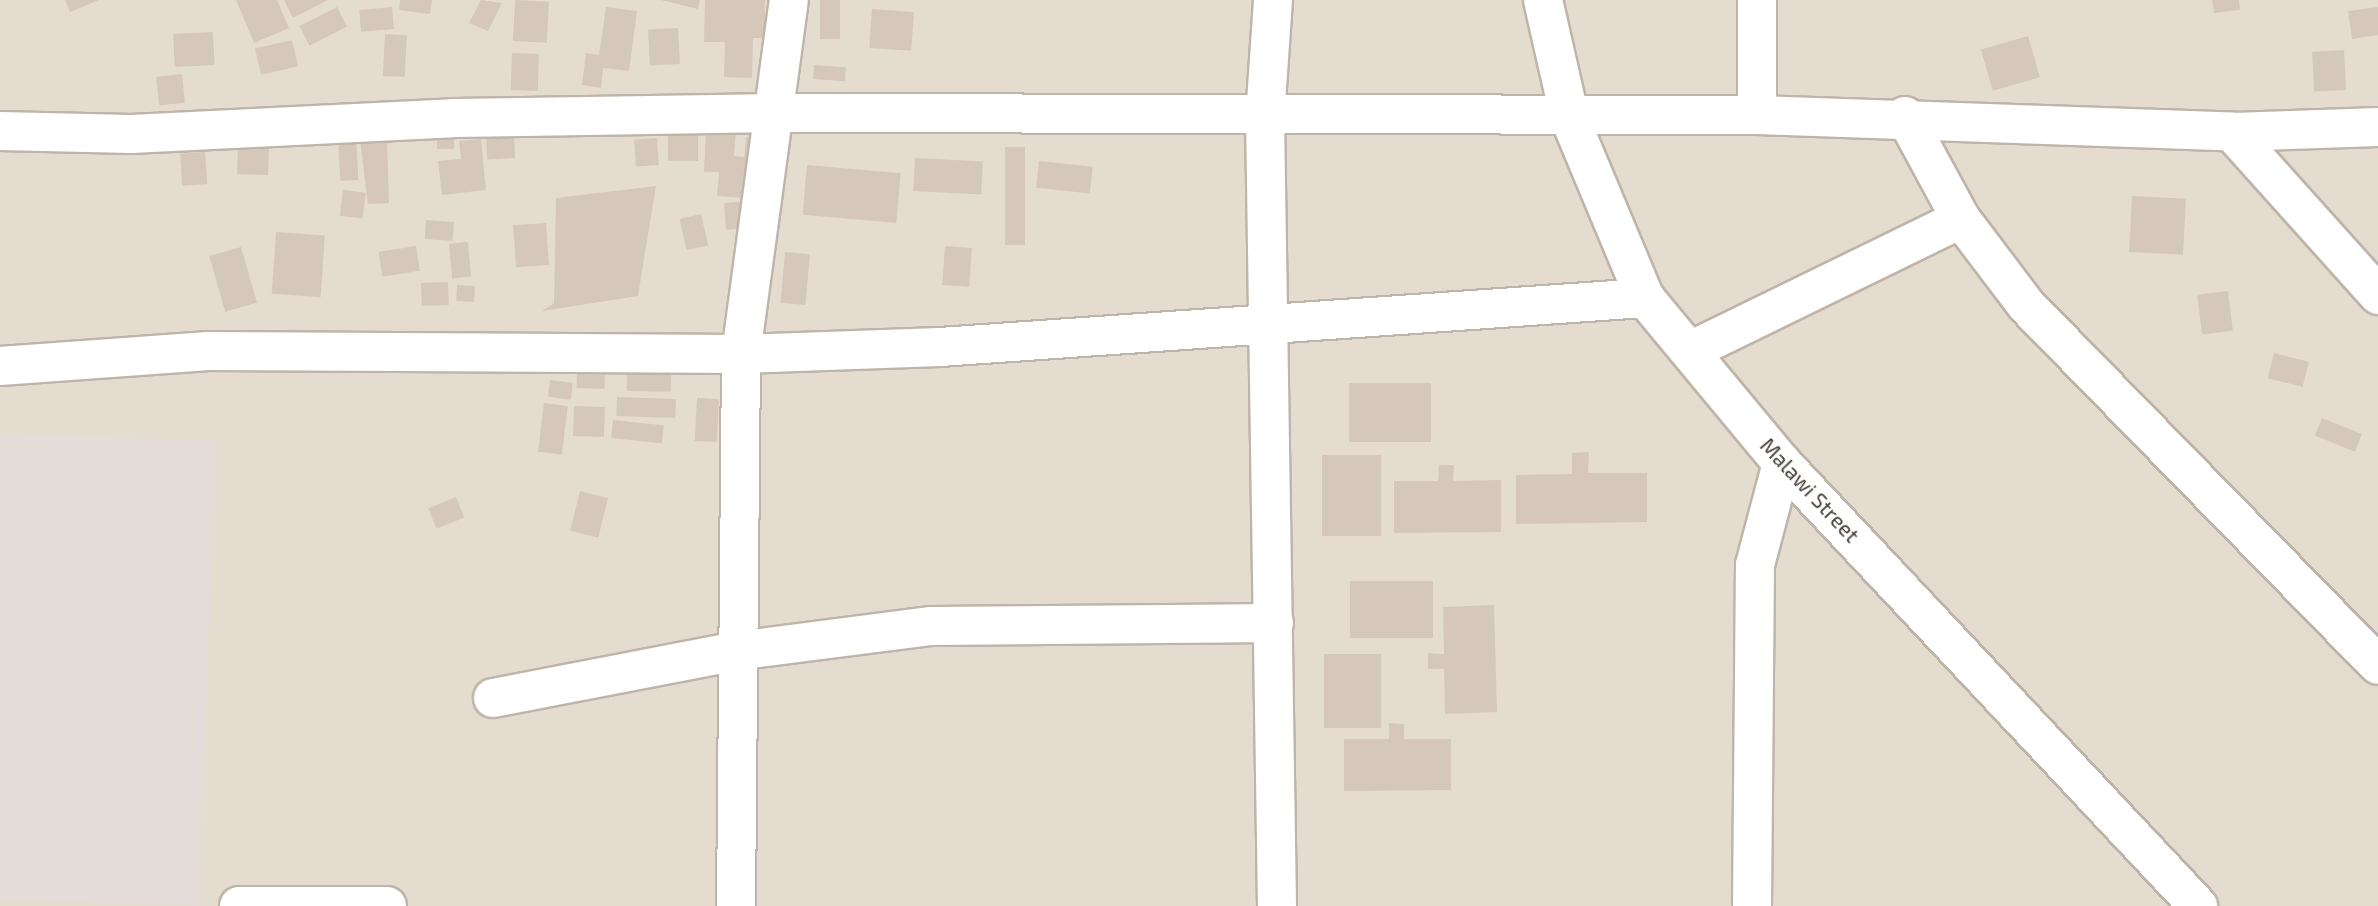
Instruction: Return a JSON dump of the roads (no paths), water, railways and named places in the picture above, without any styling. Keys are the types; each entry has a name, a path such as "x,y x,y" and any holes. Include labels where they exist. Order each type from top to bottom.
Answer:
{"street":[{"path":"736,906 736,651 741,354 778,113 789,0"},
{"path":"1273,0 1265,116 1272,328 1277,906"},
{"name":"Malawi Street","path":"1543,0 1570,119 1645,298 1782,463 2198,906"},
{"path":"1757,0 1757,114"},
{"path":"0,131 131,134 453,118 778,113 1570,119 1757,114 1905,116 2232,132 2378,127"},
{"path":"1905,116 1961,219 2026,305 2378,665"},
{"path":"2232,132 2378,295"},
{"path":"1690,351 1961,219"},
{"path":"0,366 208,351 741,354 1272,328 1645,298"},
{"path":"1752,906 1755,565 1782,463"},
{"path":"493,698 736,651 931,626 1274,623"},
{"path":"239,906 387,906"}]}
